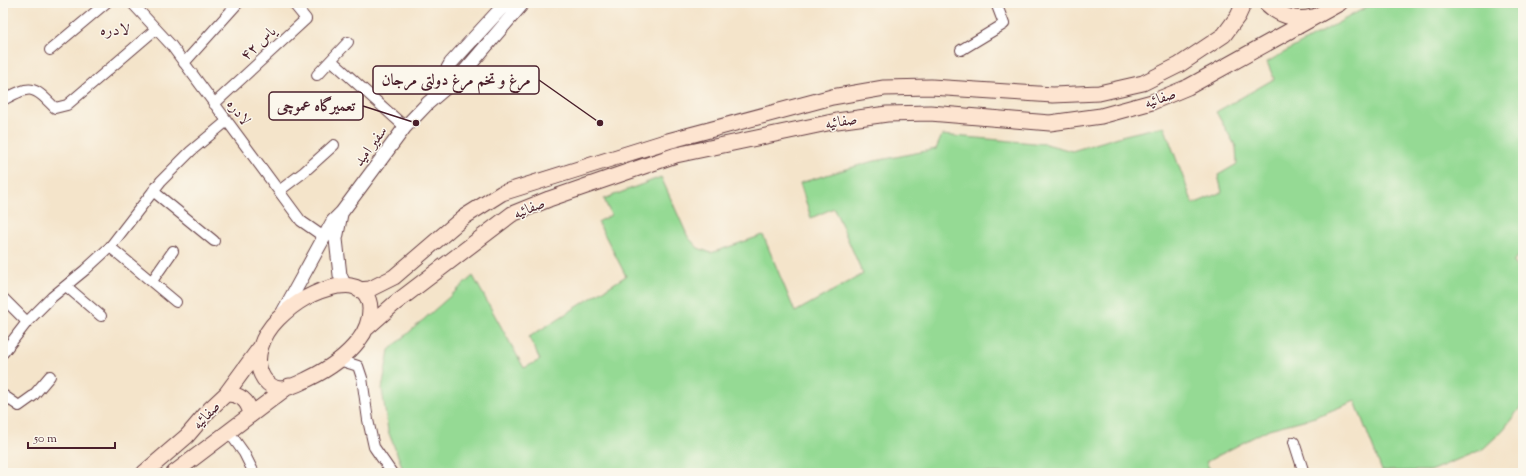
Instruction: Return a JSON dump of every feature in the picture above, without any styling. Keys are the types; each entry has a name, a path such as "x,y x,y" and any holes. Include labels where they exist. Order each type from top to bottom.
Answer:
{"main road":[{"name":"صفائیه","path":"359,290 370,289 394,277 464,217 502,193 668,141 832,96 884,88 931,87 1053,95 1100,94 1143,83 1179,65 1224,34 1238,16 1244,3"},
{"path":"1266,3 1278,13 1293,18 1308,18 1323,13 1335,3"},
{"name":"صفائیه","path":"366,328 394,304 512,214 549,199 676,155 837,121 887,114 930,113 1050,123 1101,116 1152,102 1188,87 1340,3"},
{"name":"صفائیه","path":"144,473 187,436 210,409 226,394 260,348 268,332 281,316 309,295 329,288 345,286"},
{"path":"260,348 258,362 262,375 268,384 279,389 317,374 339,360 359,340 369,324 370,303 364,292 351,286 345,286"},
{"name":"صفائیه","path":"174,473 289,386"},
{"path":"226,394 234,394 246,401 251,414"}],"street":[{"path":"50,50 106,3"},
{"name":"لادره","path":"132,3 171,45 301,221 324,237"},
{"path":"184,63 238,3"},
{"name":"سفیر امید","path":"428,103 451,63 506,3"},
{"name":"سفیر امید","path":"281,316 333,221 342,212 405,127 428,103 463,73 523,3"},
{"path":"961,50 1004,24 996,3"},
{"name":"یاس ۴۲","path":"214,104 306,19 299,5"},
{"path":"3,100 25,89 38,92 55,108 68,105 156,29"},
{"path":"317,75 348,42"},
{"path":"331,60 405,127"},
{"path":"3,353 27,322 52,297 110,247 160,181 191,151 227,121"},
{"path":"279,191 304,172 334,145"},
{"path":"153,191 214,241"},
{"path":"342,212 336,239 340,275 345,286"},
{"path":"110,247 176,302"},
{"path":"152,281 173,251"},
{"path":"66,286 101,316"},
{"path":"3,298 27,322"},
{"path":"339,360 358,366 362,378 368,420 374,447 392,473"},
{"path":"3,395 20,406 33,396 50,376"},
{"path":"229,432 244,453 254,473"},
{"path":"1294,442 1304,473"}],"green space":[{"path":"1374,3 1523,3 1523,253 1513,261 1523,274 1523,404 1503,430 1483,449 1430,471 1382,471 1355,401 1315,417 1269,429 1206,462 1212,473 406,473 403,469 388,431 382,389 389,350 473,276 524,368 540,360 529,337 626,276 598,222 611,215 604,199 661,177 688,237 698,248 711,253 763,235 795,312 863,274 834,208 811,218 800,183 870,162 936,149 942,135 1046,144 1072,151 1125,135 1164,126 1193,204 1222,192 1218,175 1237,164 1236,147 1216,112 1274,79 1267,62"}],"place":[{"name":"تعمیرگاه عموچی","path":"416,123"},
{"name":"مرغ و تخم مرغ دولتی مرجان","path":"600,123"}],"district":[{"name":"لادره","path":"115,29"}]}
